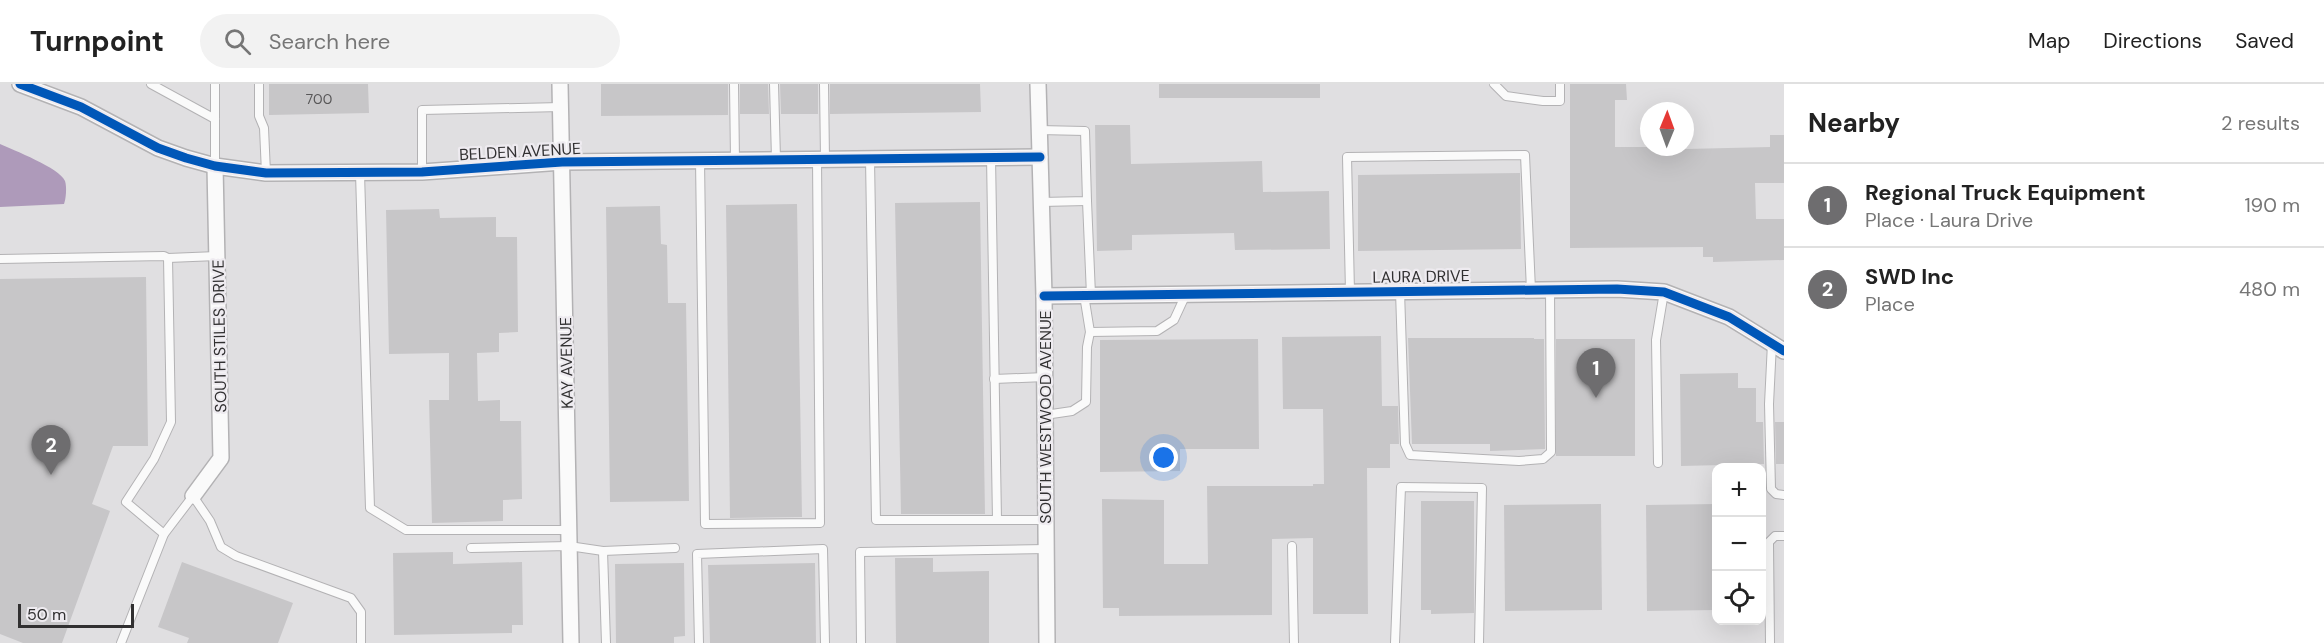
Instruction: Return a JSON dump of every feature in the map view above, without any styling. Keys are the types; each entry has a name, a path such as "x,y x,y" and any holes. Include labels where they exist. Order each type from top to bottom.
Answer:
{"street":[{"name":"BELDEN AVENUE","path":"20,84 81,107 158,148 215,166 266,173 422,172 562,162 1040,157"},
{"name":"KAY AVENUE","path":"560,84 571,643"},
{"name":"SOUTH WESTWOOD AVENUE","path":"1038,84 1044,296 1047,643"},
{"name":"SOUTH STILES DRIVE","path":"194,496 221,458 215,166"},
{"name":"LAURA DRIVE","path":"1044,296 1550,289 1664,292 1729,317 1778,347"}],"lane":[{"path":"151,84 215,119"},
{"path":"214,84 215,166"},
{"path":"259,84 259,116 264,128 266,173"},
{"path":"734,84 735,159"},
{"path":"774,84 776,159"},
{"path":"700,160 705,525 820,523 821,159 824,84"},
{"path":"1494,84 1506,96 1543,102 1560,100 1560,84"},
{"path":"422,172 422,110 561,107"},
{"path":"1039,130 1085,131 1087,295 1090,332 1086,347 1086,402 1072,411 1045,415"},
{"path":"1350,292 1347,157 1525,155 1531,290"},
{"path":"991,157 997,520"},
{"path":"870,159 876,520 1046,520"},
{"path":"360,172 370,508 406,530 569,530"},
{"path":"1041,202 1087,201"},
{"path":"0,259 217,256"},
{"path":"164,534 126,502 154,459 171,422 168,258"},
{"path":"1400,291 1405,444 1410,455 1519,461 1543,459 1551,452 1550,289"},
{"path":"1658,463 1656,340 1664,292"},
{"path":"1090,332 1157,331 1174,320 1186,294"},
{"path":"1778,347 1770,404 1771,489 1776,494 1784,495"},
{"path":"994,379 1045,377"},
{"path":"1395,643 1401,487 1482,488 1479,643"},
{"path":"121,643 164,534 194,496 210,521 221,547 236,556 351,598 361,612 361,643"},
{"path":"1770,643 1769,542 1775,536 1784,536"},
{"path":"471,548 569,546 603,550 675,548"},
{"path":"1292,546 1294,643"},
{"path":"699,643 697,554 823,549 825,643"},
{"path":"861,643 860,552 1046,549"},
{"path":"603,550 606,643"}],"shaded area":[{"path":"0,144 46,165 61,176 66,186 64,204 0,207"}],"building":[{"path":"269,84 368,84 369,113 269,115"},
{"path":"601,84 728,84 728,115 601,116"},
{"path":"740,84 768,84 769,114 740,114"},
{"path":"780,84 818,84 818,114 781,114"},
{"path":"830,84 980,84 981,112 830,114"},
{"path":"1159,84 1320,84 1320,98 1159,98"},
{"path":"1570,84 1626,84 1627,100 1615,100 1615,147 1640,147 1640,156 1694,156 1694,149 1770,147 1770,135 1784,135 1784,183 1755,183 1756,219 1784,219 1784,260 1713,262 1713,257 1703,257 1703,247 1570,248"},
{"path":"1095,125 1130,125 1131,164 1262,161 1263,192 1329,191 1330,249 1235,250 1234,233 1132,235 1132,250 1097,251"},
{"path":"1520,173 1521,249 1358,251 1358,175"},
{"path":"980,202 985,514 901,514 895,203"},
{"path":"797,204 802,517 730,518 726,205"},
{"path":"660,206 661,244 667,245 668,303 686,303 689,501 610,502 606,207"},
{"path":"439,209 440,218 496,217 496,237 517,237 518,332 499,333 499,352 477,353 478,401 500,400 500,421 521,421 522,499 503,500 503,521 432,523 429,400 449,400 449,353 389,354 386,210"},
{"path":"146,277 148,446 113,446 92,504 110,511 62,643 23,643 0,634 0,279"},
{"path":"1381,336 1382,406 1398,406 1399,444 1390,444 1390,468 1367,468 1368,614 1313,614 1313,538 1272,539 1272,615 1119,616 1119,608 1103,608 1102,499 1164,500 1164,564 1208,564 1207,486 1313,486 1313,484 1324,484 1323,409 1283,409 1282,337"},
{"path":"1408,338 1544,339 1545,449 1490,451 1490,444 1412,444"},
{"path":"1258,339 1259,449 1180,449 1180,471 1100,472 1100,340"},
{"path":"1556,339 1635,339 1635,456 1556,456"},
{"path":"1738,373 1738,388 1756,388 1756,422 1763,422 1764,463 1712,463 1712,465 1681,466 1680,374"},
{"path":"1775,422 1784,422 1784,464 1776,464"},
{"path":"1421,501 1474,501 1474,613 1431,614 1431,610 1421,610"},
{"path":"1601,504 1602,610 1505,611 1504,505"},
{"path":"1712,504 1712,610 1647,611 1646,505"},
{"path":"453,552 453,564 522,562 523,625 512,625 512,633 394,635 393,553"},
{"path":"895,558 933,558 933,572 989,571 989,643 896,643"},
{"path":"182,562 293,603 278,643 187,643 189,638 158,627"},
{"path":"684,563 685,636 674,637 674,643 616,643 615,564"},
{"path":"815,563 816,643 710,643 708,565"}],"cycle path":[{"path":"20,84 81,107 158,148 215,166 266,173 422,172 562,162 1040,157"},
{"path":"1044,296 1617,289 1664,292 1729,317 1784,351"}],"place":[{"name":"Regional Truck Equipment","path":"1596,398"},
{"name":"SWD Inc","path":"51,475"}]}
